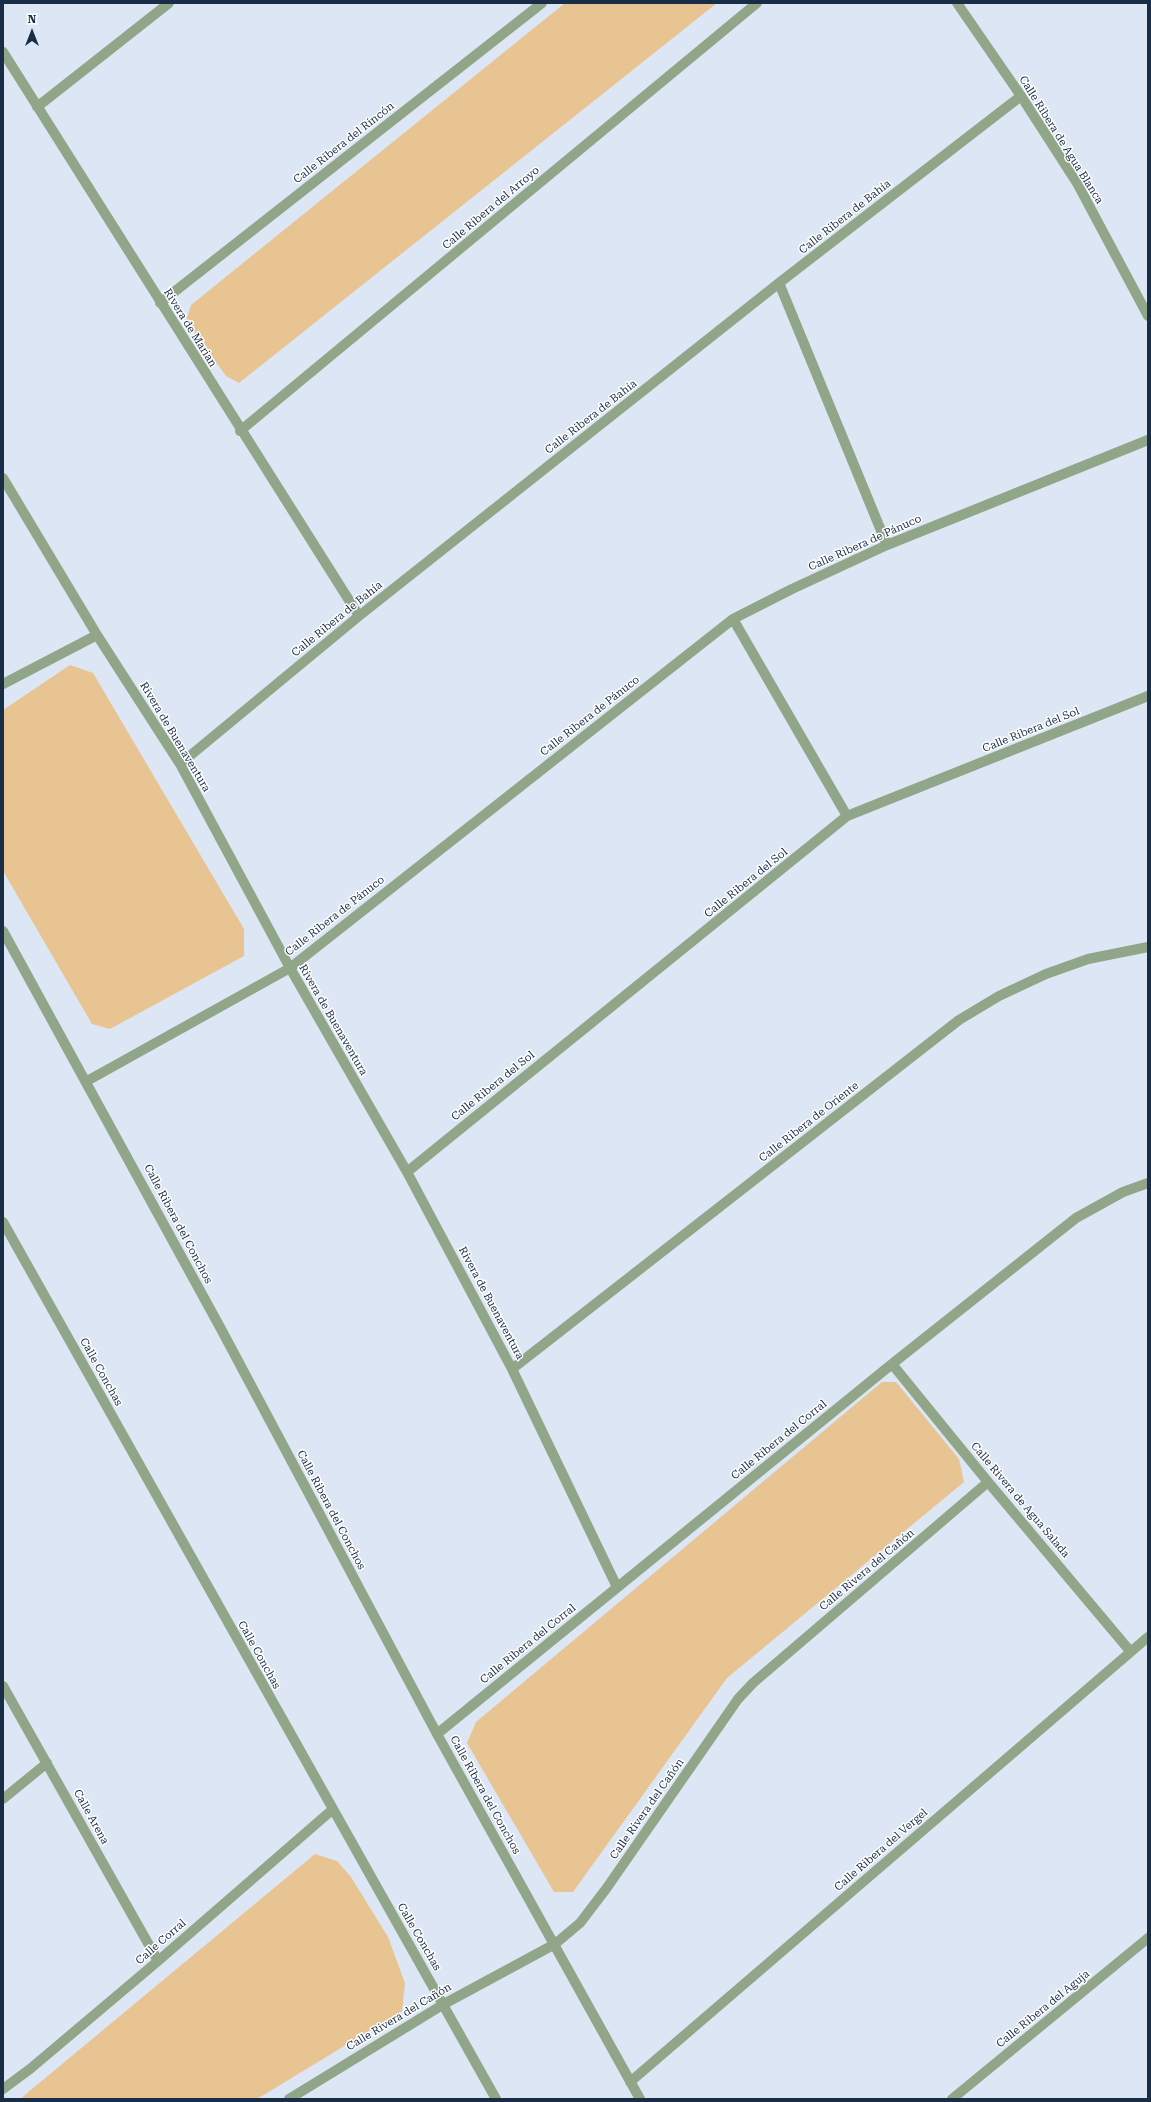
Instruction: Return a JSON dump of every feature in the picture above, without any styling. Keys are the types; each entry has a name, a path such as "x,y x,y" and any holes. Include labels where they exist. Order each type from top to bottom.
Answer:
{"street":[{"path":"37,107 169,3"},
{"name":"Calle Ribera del Rincón","path":"160,303 542,3"},
{"name":"Calle Ribera del Arroyo","path":"240,431 757,3"},
{"name":"Calle Ribera de Agua Blanca","path":"957,3 1021,96 1077,182 1148,316"},
{"name":"Rivera de Marian","path":"3,52 240,431 359,616"},
{"name":"Calle Ribera de Bahía","path":"180,764 359,616 779,283 1021,96"},
{"path":"779,283 887,545"},
{"name":"Calle Ribera de Pánuco","path":"87,1081 290,968 733,619 792,589 887,545 1148,440"},
{"name":"Rivera de Buenaventura","path":"3,478 97,635 180,764 290,968 407,1172 512,1369 617,1587"},
{"path":"733,619 847,816"},
{"path":"3,684 97,635"},
{"name":"Calle Ribera del Sol","path":"407,1172 847,816 1148,696"},
{"name":"Calle Ribera del Conchos","path":"3,931 87,1081 437,1734 640,2099"},
{"name":"Calle Ribera de Oriente","path":"512,1369 959,1020 999,996 1046,974 1088,959 1148,947"},
{"name":"Calle Ribera del Corral","path":"437,1734 892,1364 1076,1218 1123,1192 1148,1184"},
{"name":"Calle Conchas","path":"3,1222 332,1810 444,2004 496,2099"},
{"name":"Calle Rivera de Agua Salada","path":"892,1364 988,1482 1130,1651"},
{"name":"Calle Rivera del Cañón","path":"289,2099 444,2004 555,1944 580,1923 738,1699 753,1683 988,1482"},
{"name":"Calle Ribera del Vergel","path":"630,2082 1148,1637"},
{"name":"Calle Arena","path":"3,1686 158,1961"},
{"path":"3,1799 47,1763"},
{"name":"Calle Corral","path":"3,2089 30,2069 158,1961 332,1810"},
{"name":"Calle Ribera del Aguja","path":"952,2099 1148,1938"}],"shaded area":[{"path":"565,3 717,3 239,383 226,376 186,321 191,305"},
{"path":"70,665 93,673 244,929 244,956 110,1029 92,1024 3,871 3,710"},
{"path":"882,1382 896,1382 959,1459 964,1482 727,1678 573,1892 554,1892 467,1743 476,1722"},
{"path":"315,1854 337,1861 351,1877 388,1937 405,1983 402,2011 257,2099 20,2099"}]}
